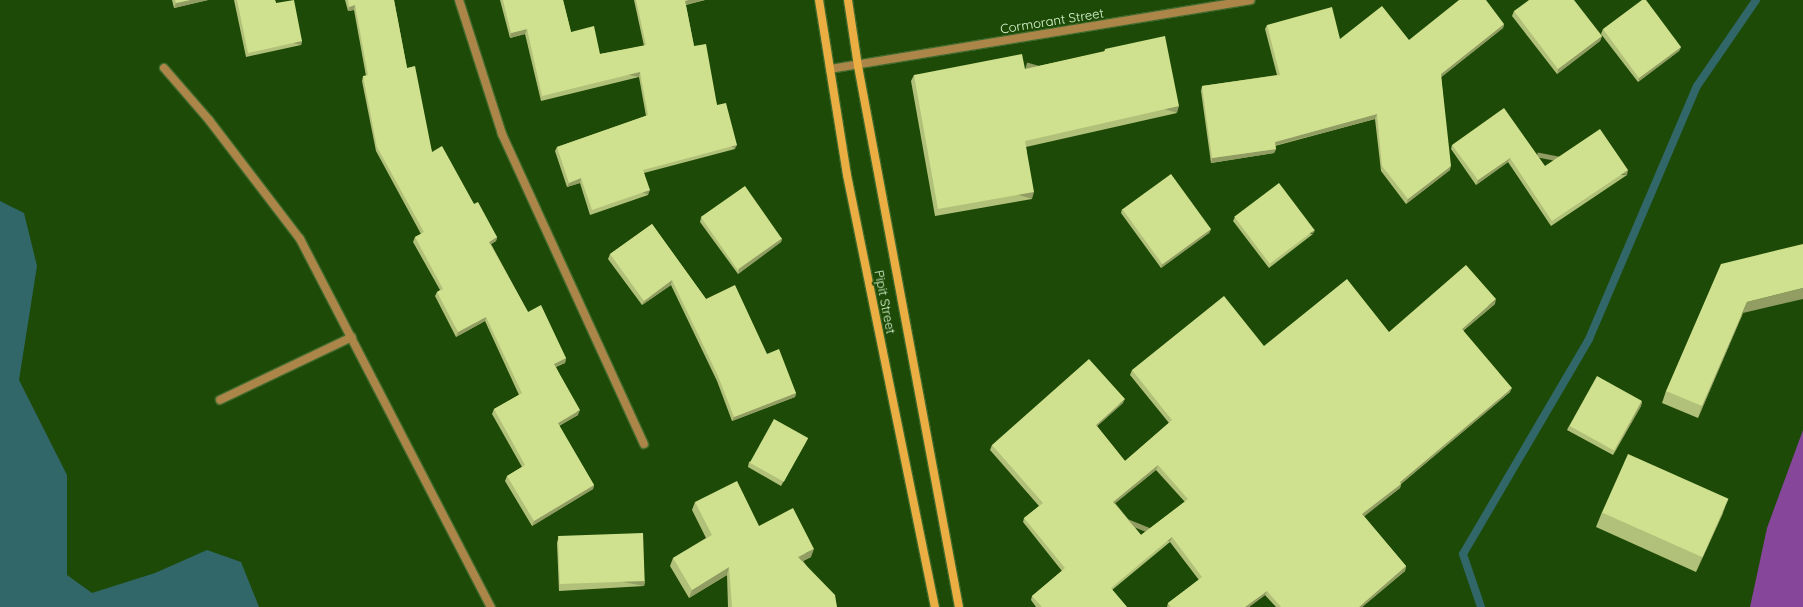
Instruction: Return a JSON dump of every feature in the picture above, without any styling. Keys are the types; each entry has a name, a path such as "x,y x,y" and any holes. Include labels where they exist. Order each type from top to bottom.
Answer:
{"main road":[{"name":"Pipit Street","path":"819,0 847,175 935,607"},
{"name":"Pipit Street","path":"848,0 858,66 959,607"}],"street":[{"path":"459,0 502,134 644,444"},
{"name":"Cormorant Street","path":"830,69 858,66 1250,0"},
{"path":"164,68 209,120 300,239 491,607"},
{"path":"220,400 352,337"}],"shaded area":[{"path":"1803,430 1803,607 1750,607 1767,528"}],"water":[{"path":"0,201 24,213 37,266 19,380 67,475 67,575 92,593 155,573 207,550 241,562 259,607 0,607"}],"building":[{"path":"175,0 190,0 176,3"},
{"path":"237,0 275,0 276,3 294,0 302,41 248,53"},
{"path":"348,0 394,0 407,68 415,66 432,152 442,146 474,204 478,202 497,237 489,242 528,312 541,305 566,358 554,364 580,410 558,423 594,485 534,521 507,476 525,465 494,409 522,393 486,317 458,332 437,292 443,289 415,237 424,232 377,147 363,76 368,75 355,5 349,7"},
{"path":"503,0 563,0 571,32 594,26 600,54 646,45 636,0 688,0 685,1 694,46 706,44 717,105 726,103 737,145 643,170 650,190 592,210 581,178 569,183 557,147 648,115 640,72 542,96 527,29 511,33"},
{"path":"1459,0 1486,0 1504,24 1441,74 1451,166 1408,199 1382,166 1377,114 1275,142 1276,149 1212,158 1202,86 1280,75 1267,25 1332,7 1340,39 1382,6 1409,40"},
{"path":"1529,0 1574,0 1602,36 1558,69 1514,11"},
{"path":"1642,0 1646,0 1681,47 1639,78 1603,29"},
{"path":"1165,36 1179,106 1025,141 1034,192 938,209 914,75 1022,54 1025,69"},
{"path":"1504,108 1545,166 1600,129 1628,170 1552,221 1510,158 1478,180 1452,145"},
{"path":"1171,174 1211,229 1162,264 1122,209"},
{"path":"1279,183 1315,230 1270,264 1234,217"},
{"path":"745,186 782,238 737,269 701,217"},
{"path":"652,224 706,299 735,285 767,354 779,349 796,393 734,417 718,376 672,280 644,301 610,254"},
{"path":"1803,244 1803,288 1747,302 1702,406 1666,391 1721,264"},
{"path":"1466,265 1496,299 1462,329 1512,388 1400,482 1401,484 1362,514 1406,566 1359,607 1281,607 1267,591 1245,607 1171,607 1168,603 1202,577 1172,537 1111,588 1127,607 1042,607 1032,596 1065,568 1024,518 1043,503 992,445 1089,359 1125,399 1096,425 1125,461 1172,420 1132,370 1224,296 1264,346 1347,279 1389,332","holes":["1158,465 1188,499 1141,535 1113,502"]},
{"path":"1597,376 1642,401 1614,451 1569,426"},
{"path":"774,419 808,438 784,482 750,463"},
{"path":"1628,454 1728,499 1702,557 1602,512"},
{"path":"737,481 759,526 793,508 814,549 798,557 835,595 837,607 732,607 729,567 692,590 673,558 712,535 695,502"},
{"path":"643,533 645,581 560,584 558,536"}],"waterway":[{"path":"1481,607 1463,554 1589,339 1697,86 1756,0"}]}
